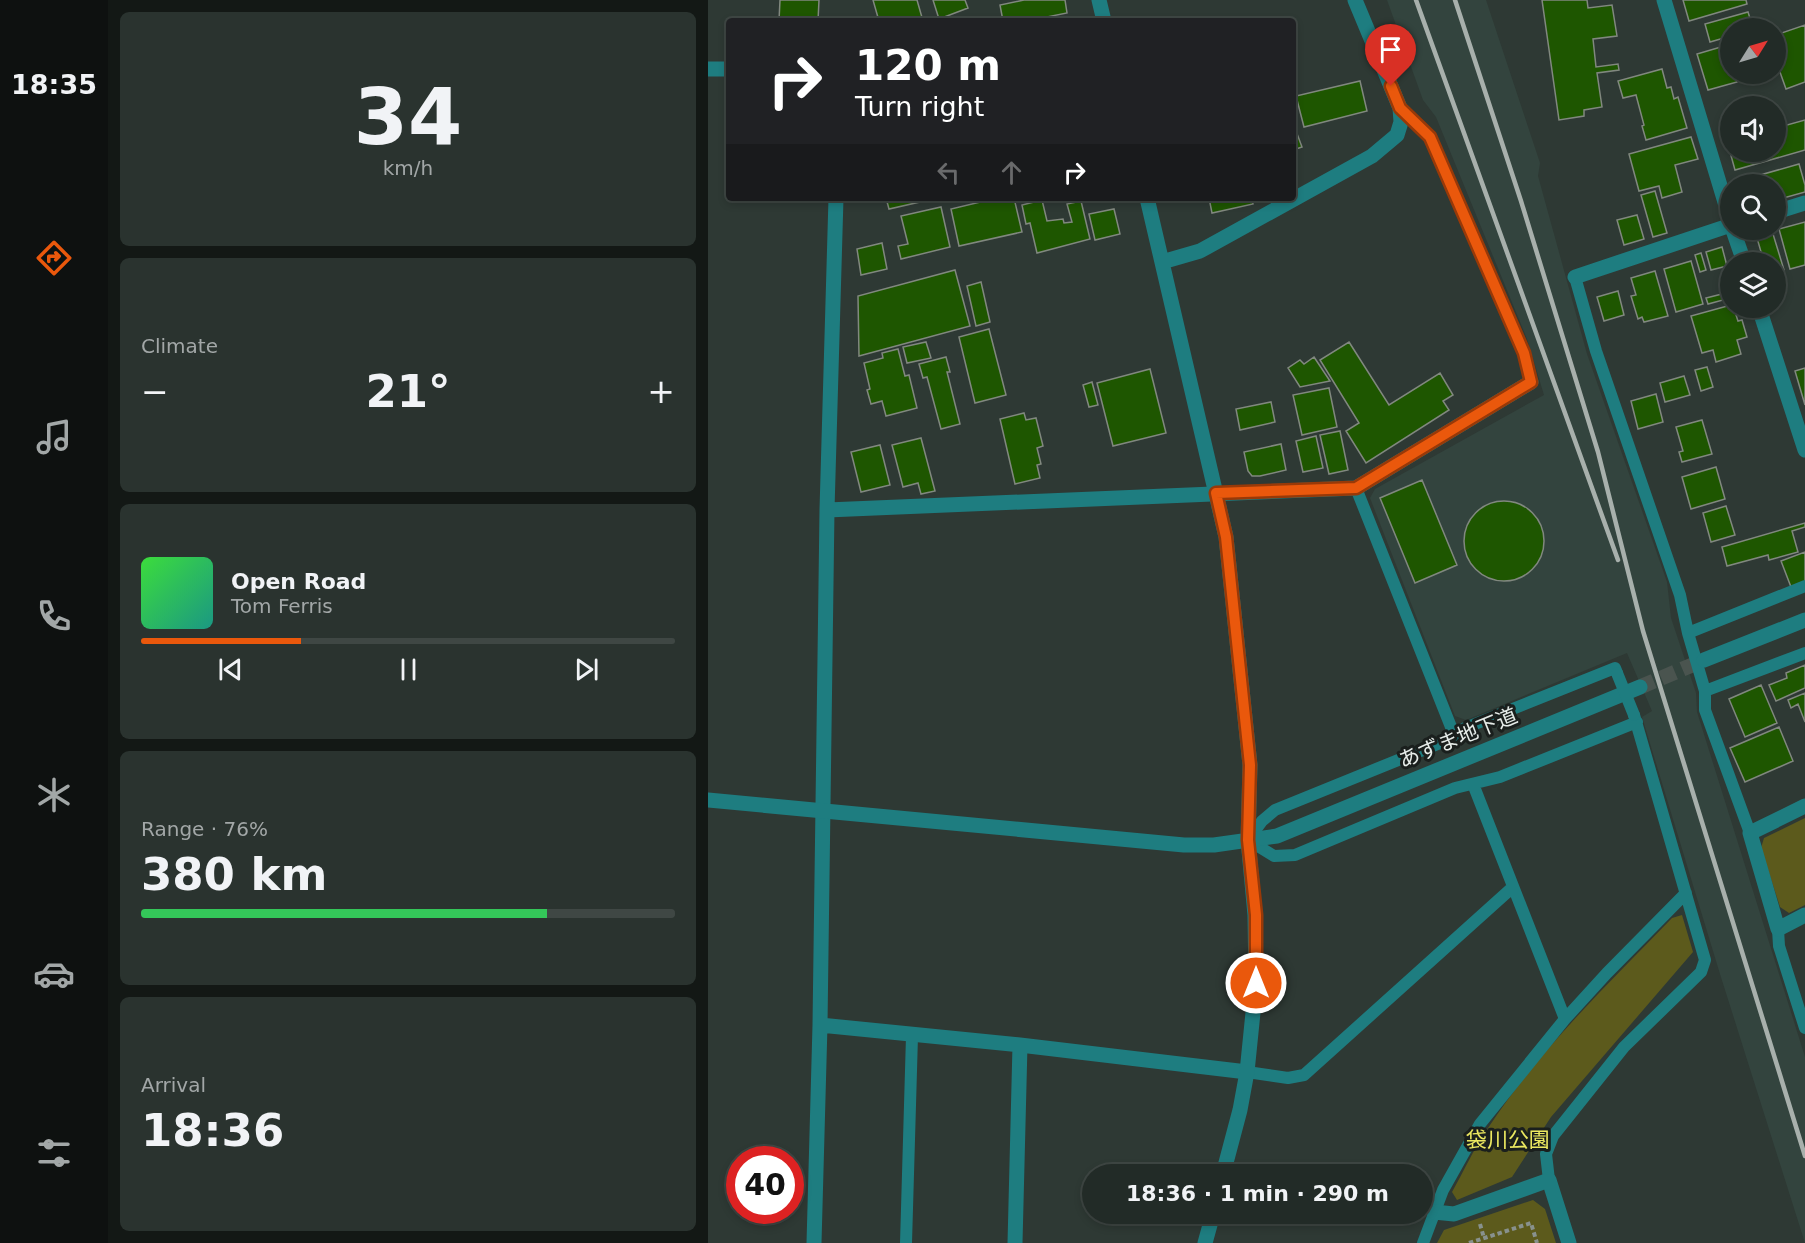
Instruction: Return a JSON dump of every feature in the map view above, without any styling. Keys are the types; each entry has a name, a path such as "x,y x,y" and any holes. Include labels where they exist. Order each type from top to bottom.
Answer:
{"street":[{"path":"1099,0 1103,18"},
{"path":"1296,198 1372,156 1397,135 1401,122 1400,108 1355,0"},
{"path":"1664,0 1720,187"},
{"path":"708,69 726,69"},
{"path":"814,1243 820,1025 827,510 836,201"},
{"path":"1148,201 1226,537 1250,765 1248,840 1256,915 1256,983 1240,1110 1226,1164"},
{"path":"1162,262 1200,251 1291,201"},
{"path":"1786,209 1805,203"},
{"path":"1575,277 1720,228"},
{"path":"1762,318 1805,450"},
{"path":"827,510 1356,488 1531,382"},
{"path":"1704,660 1805,620"},
{"name":"あずま地下道","path":"708,800 1184,845 1248,840 1277,836 1640,687"},
{"path":"1805,806 1750,833 1778,929 1805,915"},
{"path":"820,1025 1020,1045 1246,1072"},
{"path":"1015,1243 1020,1045"},
{"path":"1434,1212 1454,1214 1549,1180 1569,1243"},
{"path":"1205,1243 1210,1224"}],"lane":[{"path":"1400,108 1430,137 1524,353 1531,382"},
{"path":"1575,277 1596,351 1680,595 1688,633 1705,691 1705,710 1750,833"},
{"path":"1356,488 1455,737"},
{"path":"1688,633 1805,586"},
{"path":"1705,691 1805,653"},
{"path":"1549,1180 1546,1154 1553,1136 1624,1047 1701,972 1705,960 1635,718 1615,668 1465,728 1455,737 1275,810 1262,821 1248,840 1274,856 1295,855 1455,788 1500,777 1635,718"},
{"path":"1473,784 1565,1019"},
{"path":"1246,1072 1288,1078 1304,1075 1513,887"},
{"path":"1423,1243 1443,1190 1480,1124 1565,1019 1686,893"},
{"path":"1778,929 1779,946 1805,1028"},
{"path":"906,1243 912,1036"}],"path":[{"path":"1471,1243 1531,1223 1537,1243"}],"shaded area":[{"path":"1387,0 1486,0 1540,163 1538,176 1587,354 1667,582 1671,618 1696,693 1697,712 1805,1057 1805,1243 1642,717 1652,711 1627,653 1466,720 1455,716 1370,498 1375,489 1544,395 1527,339 1436,117 1423,100"}],"green space":[{"path":"1805,818 1805,905 1789,913 1780,907 1761,848 1764,838"},
{"name":"袋川公園","path":"1682,915 1693,952 1551,1117 1512,1177 1457,1200 1452,1192 1483,1136 1529,1072 1575,1018 1623,968 1672,918"},
{"name":"袋川公園","path":"1533,1200 1545,1209 1556,1243 1437,1243 1444,1230"}],"building":[{"path":"780,0 819,0 818,18 779,18"},
{"path":"873,0 917,0 922,18 878,18"},
{"path":"933,0 965,0 968,8 939,18"},
{"path":"1024,0 1065,0 1067,13 1042,18 1002,18 1000,5"},
{"path":"1542,0 1587,0 1588,8 1612,5 1617,36 1593,39 1596,67 1618,64 1619,70 1597,73 1602,107 1584,110 1584,116 1559,120"},
{"path":"1683,0 1746,0 1747,4 1689,21"},
{"path":"1748,12 1750,18 1726,18"},
{"path":"1720,20 1720,39 1710,42 1705,24"},
{"path":"1805,25 1805,82 1786,89 1784,84 1786,32"},
{"path":"1720,47 1720,84 1730,84 1708,90 1697,54"},
{"path":"1662,69 1667,88 1671,87 1674,99 1678,97 1687,128 1646,140 1636,95 1623,98 1618,81"},
{"path":"1360,81 1367,111 1304,127 1296,96"},
{"path":"1805,120 1805,150 1786,155 1786,125"},
{"path":"1296,131 1302,147 1296,149"},
{"path":"1691,137 1698,159 1675,165 1682,192 1662,198 1659,186 1639,191 1629,154"},
{"path":"1733,162 1763,162 1735,170"},
{"path":"1799,164 1805,192 1786,197 1786,174 1764,174"},
{"path":"1655,191 1667,233 1653,237 1641,195"},
{"path":"887,201 924,201 889,209"},
{"path":"984,201 1015,201 1022,232 959,246 951,209"},
{"path":"1042,201 1047,221 1063,219 1064,223 1072,222 1067,204 1081,201 1090,239 1037,253 1030,223 1026,224 1022,205"},
{"path":"1210,201 1252,201 1253,204 1212,213"},
{"path":"941,207 950,247 901,259 898,246 908,244 901,216"},
{"path":"1114,209 1120,234 1095,240 1089,214"},
{"path":"1637,215 1644,239 1624,245 1617,220"},
{"path":"1805,222 1805,265 1790,269 1782,240 1786,240 1786,227"},
{"path":"1758,240 1775,240 1778,252 1761,252"},
{"path":"882,243 887,269 861,275 857,249"},
{"path":"1722,247 1720,268 1711,270 1706,252"},
{"path":"1701,253 1706,270 1700,272 1695,255"},
{"path":"1691,261 1703,304 1676,312 1664,269"},
{"path":"955,270 970,326 859,356 858,296"},
{"path":"1655,271 1668,316 1644,322 1642,317 1638,319 1631,296 1636,295 1631,278"},
{"path":"981,282 990,322 976,326 967,286"},
{"path":"1618,291 1624,315 1604,321 1597,297"},
{"path":"1720,294 1720,301 1708,304 1706,298"},
{"path":"1720,308 1720,318 1742,320 1747,337 1737,340 1741,354 1716,362 1713,350 1702,353 1691,316"},
{"path":"989,329 1006,395 975,403 959,337"},
{"path":"926,342 931,358 907,363 903,347"},
{"path":"1349,342 1389,405 1440,373 1453,395 1443,401 1449,410 1366,463 1346,431 1359,423 1320,360"},
{"path":"898,349 905,376 909,375 917,408 886,416 882,401 871,404 864,363 883,358 882,353"},
{"path":"946,357 950,372 947,372 960,424 941,429 927,377 923,378 919,364"},
{"path":"1314,357 1330,381 1300,387 1288,368 1300,360 1304,364"},
{"path":"1707,367 1713,387 1701,391 1695,370"},
{"path":"1805,368 1805,405 1795,371"},
{"path":"1150,369 1166,433 1113,446 1097,383"},
{"path":"1684,376 1690,395 1665,402 1660,383"},
{"path":"1092,382 1098,405 1089,407 1083,385"},
{"path":"1329,388 1337,427 1302,435 1293,395"},
{"path":"1656,394 1663,422 1638,429 1631,401"},
{"path":"1271,402 1275,422 1240,430 1236,409"},
{"path":"1024,413 1026,420 1036,418 1043,446 1037,448 1041,464 1037,465 1040,478 1015,484 1000,419"},
{"path":"1702,420 1712,454 1682,462 1679,452 1683,451 1676,427"},
{"path":"1340,431 1348,470 1329,474 1320,435"},
{"path":"1316,436 1323,468 1303,472 1296,441"},
{"path":"921,438 935,491 921,494 918,483 903,487 892,445"},
{"path":"1281,444 1286,470 1252,476 1248,471 1244,452"},
{"path":"880,445 890,485 861,492 851,452"},
{"path":"1716,467 1725,499 1691,509 1682,477"},
{"path":"1422,480 1457,565 1415,583 1380,498"},
{"path":"1496,501 1512,501 1533,512 1544,533 1544,549 1533,570 1512,581 1496,581 1482,575 1470,563 1464,549 1464,533 1470,519 1482,507"},
{"path":"1726,506 1735,535 1711,542 1703,513"},
{"path":"1805,523 1805,527 1792,531 1798,552 1769,560 1768,555 1727,566 1722,547"},
{"path":"1805,552 1805,582 1791,587 1781,561"},
{"path":"1805,665 1805,688 1776,701 1769,685 1787,678 1786,673"},
{"path":"1761,685 1777,723 1745,737 1729,699"},
{"path":"1805,693 1805,722 1798,704 1791,708 1788,700"},
{"path":"1779,727 1793,761 1745,782 1730,748"}],"tunnel":[{"path":"1640,687 1704,660"}],"railway":[{"path":"1416,0 1618,560"},
{"path":"1455,0 1521,201 1598,452 1643,631 1805,1156"}],"route":[{"path":"1256,983 1256,915 1248,840 1250,765 1226,537 1216,493 1356,488 1531,382 1524,353 1430,137 1400,108 1391,86"}]}
